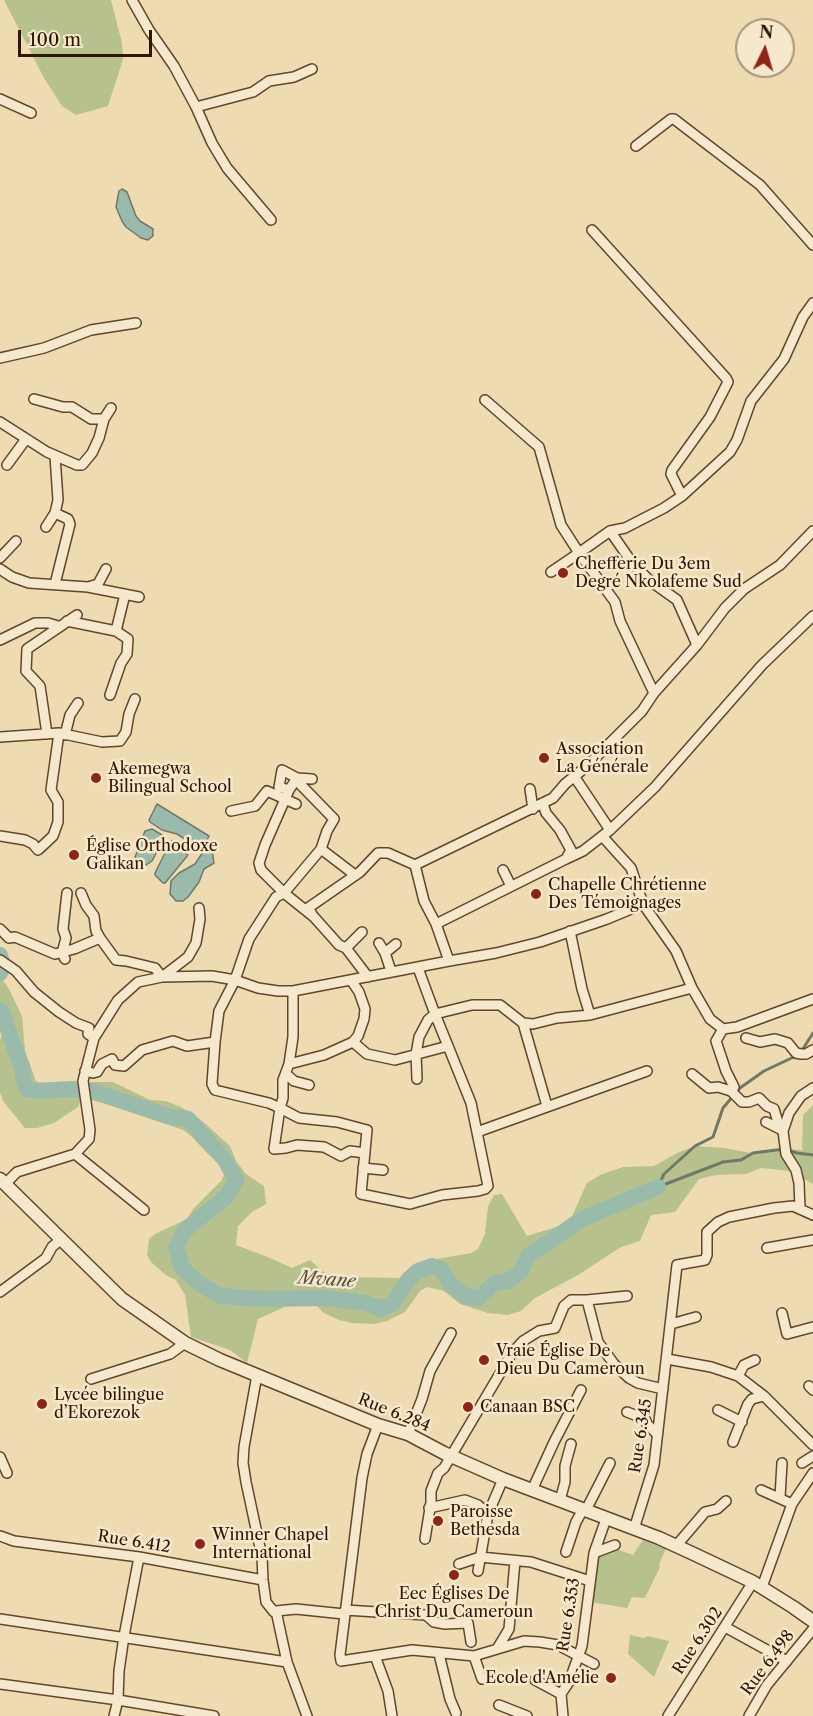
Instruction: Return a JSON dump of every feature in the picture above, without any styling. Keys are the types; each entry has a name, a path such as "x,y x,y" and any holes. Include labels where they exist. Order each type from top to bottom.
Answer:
{"street":[{"path":"132,0 174,66 227,168 271,220"},
{"path":"196,107 253,92 269,81 294,77 312,69"},
{"path":"0,99 31,113"},
{"path":"636,146 674,119 760,185 813,245"},
{"path":"592,230 728,382 710,417 672,470 671,474 682,496"},
{"path":"551,572 610,531 640,521 682,496 730,452 737,440 749,405 784,359 803,316 813,303"},
{"path":"0,358 44,348 91,330 136,323"},
{"path":"34,399 63,407 72,407 91,419 104,419"},
{"path":"485,400 538,447 561,525 615,602 621,621 654,693"},
{"path":"0,422 55,456 82,465 92,453 104,419 111,408"},
{"path":"7,465 26,439"},
{"path":"46,527 55,513 58,500 55,456"},
{"path":"55,513 68,519 70,524 55,584"},
{"path":"610,531 633,564 649,580 677,600 697,645"},
{"path":"368,977 346,948 339,945 308,908 355,875 382,852 415,865 543,804 558,794 642,711 654,693 697,645 725,608 744,589 780,565 813,531"},
{"path":"0,558 16,541"},
{"path":"0,569 12,577 29,583 88,587 139,597"},
{"path":"88,587 98,584 106,569"},
{"path":"117,631 125,594"},
{"path":"47,734 40,686 25,667 27,649 77,615"},
{"path":"436,924 567,859 606,833 655,787 762,665 813,616"},
{"path":"67,621 117,631 126,636 129,641 127,654 118,670 110,695"},
{"path":"0,640 35,623 58,626"},
{"path":"0,737 62,734 102,742 120,741 126,732 129,714 135,699"},
{"path":"0,836 26,840 38,850 53,836 57,822 58,802 51,790 62,734 78,703"},
{"path":"296,804 279,788 282,770 297,778 312,779"},
{"path":"574,776 606,833 631,868 643,904 676,951 692,988 710,1018 723,1029 737,1027 813,999"},
{"path":"297,778 287,794 259,863 261,870 284,893 314,917"},
{"path":"297,778 298,782 334,819 321,849 284,893 273,902 249,939 235,980 219,1011 212,1084 214,1090 269,1103 298,1118 370,1127 361,1194 410,1204 442,1195 486,1189 489,1184 471,1103 418,968"},
{"path":"530,789 532,809"},
{"path":"231,811 258,805 267,791 287,794"},
{"path":"543,804 546,813 560,830 571,850 567,859"},
{"path":"321,849 355,875"},
{"path":"415,865 424,901 436,924 449,961"},
{"path":"503,870 511,886"},
{"path":"63,956 66,938 63,929 67,893"},
{"path":"81,893 94,916 96,931 116,960 154,968 162,977"},
{"path":"3,1181 17,1172 75,1154 89,1139 84,1076 94,1038 118,1000 138,982 162,977 212,976 235,980 258,988 293,991 391,971 418,968 436,962 496,953 540,942 643,904"},
{"path":"162,977 188,957 196,943 200,908"},
{"path":"0,929 9,938 15,938 49,953 63,956 100,938"},
{"path":"570,931 590,1015"},
{"path":"346,948 362,932"},
{"path":"379,943 391,971"},
{"path":"385,953 396,944"},
{"path":"0,960 16,971 34,992 58,1012 88,1028 88,1034 94,1038"},
{"path":"289,1064 324,1056 353,1042 362,1026 364,1009 359,992 351,981"},
{"path":"417,1079 416,1054 419,1037 428,1020 435,1014 472,1005 500,1005 523,1023 533,1024 557,1018 590,1015 692,988"},
{"path":"293,991 294,1023 289,1064 283,1080 283,1098 274,1149 311,1145 328,1148 341,1156 347,1151 365,1153"},
{"path":"523,1023 548,1106"},
{"path":"705,1044 716,1041 723,1029"},
{"path":"746,1038 760,1042 775,1039 788,1043 796,1053 801,1054 813,1050"},
{"path":"84,1076 97,1072 102,1064 112,1059 115,1065 124,1066 142,1050 174,1041 187,1046 215,1042"},
{"path":"716,1041 734,1087 731,1091"},
{"path":"353,1042 367,1054 390,1060 448,1046"},
{"path":"477,1132 647,1071"},
{"path":"286,1074 294,1081 309,1085"},
{"path":"692,1074 709,1088 718,1087 731,1091 742,1102 749,1102 758,1097 774,1109 782,1130 786,1154 796,1170 800,1208"},
{"path":"283,1088 294,1081"},
{"path":"782,1130 789,1113 801,1096 813,1088"},
{"path":"766,1122 782,1130"},
{"path":"75,1154 144,1209"},
{"path":"363,1168 383,1170"},
{"name":"Rue 6.284","path":"3,1181 122,1299 185,1343 378,1425 408,1434 503,1479 676,1546 758,1585 813,1621"},
{"name":"Rue 6.345","path":"634,1529 654,1465 677,1265 705,1260 706,1235 712,1226 729,1217 793,1206 813,1215"},
{"path":"0,1292 46,1258 52,1247 60,1240"},
{"path":"767,1248 813,1240"},
{"path":"425,1539 431,1491 438,1473 452,1456 512,1353 539,1331 555,1328 566,1303 571,1300 627,1296"},
{"path":"587,1300 598,1342 609,1359 629,1378 638,1383 663,1389"},
{"path":"782,1313 787,1334 813,1328"},
{"path":"671,1324 696,1317"},
{"path":"408,1434 422,1400 430,1371 451,1332"},
{"path":"91,1379 170,1354 185,1343"},
{"path":"667,1359 711,1367 738,1377 764,1396 813,1445"},
{"path":"738,1377 744,1365 755,1360"},
{"path":"256,1375 243,1463 262,1557 266,1602 274,1612 296,1610 426,1615 434,1622 468,1623 471,1642"},
{"path":"532,1490 580,1390"},
{"path":"733,1442 748,1404 752,1399 764,1396"},
{"path":"718,1410 742,1422"},
{"path":"627,1412 645,1419 657,1434"},
{"path":"378,1425 367,1454 362,1478 344,1612 341,1661 412,1650 474,1656 524,1641 558,1645 594,1664"},
{"path":"560,1500 571,1444"},
{"path":"802,1463 813,1456"},
{"path":"0,1457 7,1473"},
{"path":"780,1497 782,1462"},
{"path":"566,1552 576,1522 581,1513 586,1510 610,1463"},
{"name":"Rue 6.302","path":"668,1716 725,1627 758,1585 792,1504 813,1473"},
{"path":"478,1570 488,1514 503,1479"},
{"path":"761,1490 792,1504"},
{"path":"429,1508 465,1500 478,1505 488,1514"},
{"path":"676,1546 705,1512 717,1509 726,1501"},
{"name":"Rue 6.353","path":"562,1715 561,1694 569,1682 579,1655 594,1553 606,1519"},
{"name":"Rue 6.412","path":"0,1536 14,1541 139,1557 263,1580"},
{"path":"594,1553 615,1545"},
{"path":"114,1716 118,1700 124,1636 139,1557"},
{"path":"459,1564 480,1557 531,1562 590,1581"},
{"path":"497,1649 509,1629 515,1561"},
{"path":"276,1611 287,1662 307,1716"},
{"path":"0,1619 287,1662"},
{"path":"725,1627 787,1661"},
{"name":"Rue 6.498","path":"749,1716 767,1685 813,1629"},
{"path":"439,1654 450,1699 456,1713"},
{"path":"375,1656 386,1684 392,1716"},
{"path":"474,1656 482,1679"},
{"path":"535,1680 561,1694"},
{"path":"0,1684 214,1716"},
{"path":"499,1705 527,1716"}],"green space":[{"path":"4,0 111,0 122,43 123,59 108,106 76,115 62,106 44,78"},
{"path":"0,977 8,987 22,1016 25,1051 36,1081 49,1087 89,1082 113,1082 150,1100 166,1101 181,1107 201,1120 230,1146 236,1161 246,1174 264,1186 266,1204 252,1212 238,1226 236,1245 292,1268 310,1260 330,1275 401,1278 425,1261 471,1253 478,1249 485,1234 488,1206 494,1195 502,1194 527,1236 569,1223 587,1183 600,1175 623,1167 654,1166 695,1146 756,1154 782,1149 802,1150 803,1115 813,1105 813,1184 789,1171 761,1168 746,1174 716,1175 699,1179 675,1212 651,1215 640,1241 621,1247 578,1275 535,1298 521,1311 508,1315 488,1313 460,1304 444,1291 427,1287 420,1291 405,1312 387,1321 374,1324 339,1320 324,1313 315,1304 307,1302 287,1306 258,1319 247,1363 230,1350 191,1337 185,1295 176,1280 166,1275 151,1262 147,1255 149,1239 187,1219 193,1209 221,1181 226,1172 223,1166 183,1130 87,1099 81,1099 78,1107 54,1123 37,1128 25,1128 3,1101 0,1092 0,1040 2,1035"},
{"path":"643,1540 666,1549 645,1598 632,1597 627,1608 591,1602 597,1556 605,1545 633,1555"},
{"path":"630,1635 669,1641 654,1677 628,1654"}],"shaded area":[{"path":"122,189 127,192 136,216 153,229 153,236 148,240 141,238 126,227 122,221 116,207 119,191"},
{"path":"157,804 209,836 203,848 177,834 162,830 150,822"},
{"path":"152,829 162,835 163,840 152,861 146,865 135,857 145,831"},
{"path":"171,841 182,847 188,855 163,883 155,873"},
{"path":"211,843 214,863 204,869 199,882 188,897 183,901 176,901 170,894 171,881 179,873 195,864"}],"waterway":[{"name":"Mvane","path":"0,955 3,966 0,973"},
{"name":"Mvane","path":"0,1010 4,1015 22,1067 27,1089 92,1091 167,1116 188,1119 225,1160 236,1180 227,1196 185,1230 176,1247 182,1268 201,1285 221,1296 260,1299 327,1298 366,1303 381,1309 393,1303 408,1280 418,1271 432,1266 441,1269 450,1284 465,1296 479,1298 495,1283 508,1281 521,1271 528,1256 582,1219 658,1187"},
{"name":"Mvane","path":"801,1052 813,1033"},
{"name":"Mvane","path":"658,1187 664,1174 695,1146 713,1137 723,1108 740,1088 764,1071 796,1056"},
{"path":"658,1187 723,1162 741,1160 753,1153 784,1149 813,1155"}],"place":[{"name":"Chefferie Du 3em Degré Nkolafeme Sud","path":"563,573"},
{"name":"Association La Générale","path":"544,758"},
{"name":"Akemegwa Bilingual School","path":"96,778"},
{"name":"Église Orthodoxe Galikan","path":"74,855"},
{"name":"Chapelle Chrétienne Des Témoignages","path":"536,894"},
{"name":"Vraie Église De Dieu Du Cameroun","path":"484,1360"},
{"name":"Lycée bilingue d’Ekorezok","path":"42,1404"},
{"name":"Canaan BSC","path":"468,1407"},
{"name":"Paroisse Bethesda","path":"438,1521"},
{"name":"Winner Chapel International","path":"200,1544"},
{"name":"Eec Églises De Christ Du Cameroun","path":"454,1575"},
{"name":"Ecole d'Amélie","path":"611,1678"}]}
